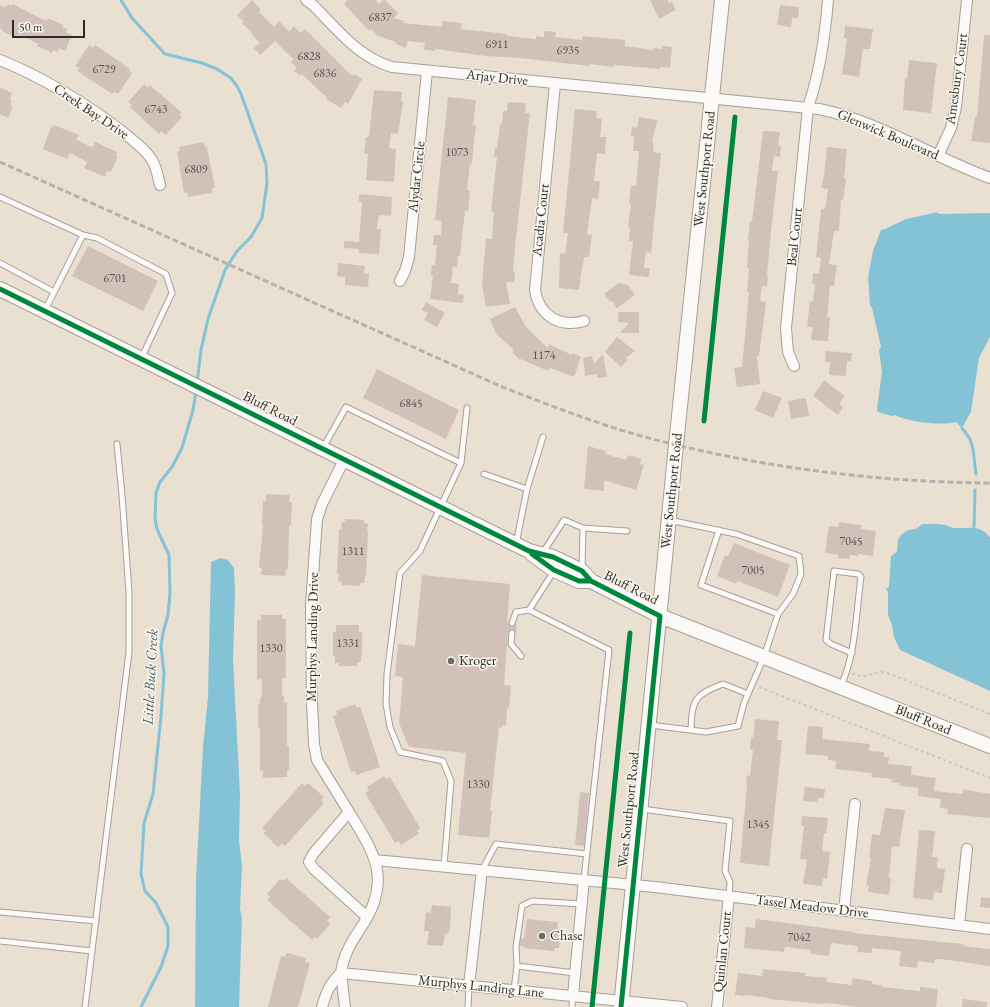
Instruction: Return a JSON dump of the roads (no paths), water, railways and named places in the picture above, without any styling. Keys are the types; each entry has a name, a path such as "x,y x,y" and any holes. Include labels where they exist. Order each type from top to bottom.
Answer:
{"main road":[{"name":"West Southport Road","path":"622,1004 669,520 722,0"},
{"name":"Bluff Road","path":"0,289 516,545 535,553 553,557 582,571 591,581 660,616 990,746"},
{"name":"Bluff Road","path":"535,553 554,570 579,581 591,581"}],"street":[{"name":"Arjay Drive","path":"306,0 368,57 392,67 712,99"},
{"name":"Beal Court","path":"794,366 788,352 786,328 808,107 816,84 828,0"},
{"name":"Amesbury Court","path":"938,156 951,128 956,108 967,0"},
{"name":"Creek Bay Drive","path":"0,60 31,74 64,92 84,104 123,133 144,150 153,162 160,185"},
{"name":"Alydar Circle","path":"400,281 409,252 427,71"},
{"name":"Acadia Court","path":"555,84 535,290 542,307 551,318 568,323 584,321"},
{"name":"Glenwick Boulevard","path":"712,99 808,107 853,118 990,178"},
{"name":"Murphys Landing Drive","path":"344,460 322,504 317,519 311,605 312,702 314,744 317,760 368,844 375,860 377,874 377,890 375,900 346,954 341,973 345,1007"},
{"path":"844,911 855,804"},
{"path":"349,812 313,854 310,858 310,863 314,869 367,917"},
{"path":"959,926 967,849"},
{"name":"Tassel Meadow Drive","path":"375,860 633,884 990,929"},
{"path":"469,986 482,870"},
{"path":"573,996 584,879"},
{"name":"Quinlan Court","path":"717,1007 729,896"},
{"name":"Murphys Landing Drive","path":"322,1007 328,989 334,979 341,973"},
{"name":"Murphys Landing Lane","path":"341,973 573,996 622,1004 682,1007"}],"lane":[{"path":"0,197 83,235 97,238 166,274 172,293 141,359"},
{"path":"45,311 83,235"},
{"path":"0,263 54,292"},
{"path":"323,449 346,408 461,464"},
{"path":"444,866 451,781 442,761 400,752 390,727 386,704 387,674 400,573 420,551 461,464 467,408"},
{"path":"516,545 526,489 543,437"},
{"path":"85,1007 129,652 129,592 117,444"},
{"path":"484,474 526,489"},
{"path":"535,553 564,520 583,528 627,531"},
{"path":"649,725 706,732 738,726 748,694 764,657 778,614 793,594 800,574 798,556 736,534 669,520"},
{"path":"582,571 583,528"},
{"path":"719,530 701,585 778,614"},
{"path":"529,610 554,570"},
{"path":"841,687 848,672 852,653 861,577 858,574 834,571 826,640 852,653"},
{"path":"512,623 516,612 529,610 609,650 584,879"},
{"path":"512,633 511,644 522,656"},
{"path":"691,730 691,708 696,699 710,689 723,684 748,694"},
{"path":"641,809 730,821 725,871 730,882 729,896"},
{"path":"482,870 496,844 587,854"},
{"path":"514,990 517,966 516,947 522,906 532,901 582,904"},
{"path":"0,912 96,921"},
{"path":"0,941 92,951"},
{"path":"517,966 575,973"},
{"path":"468,1007 469,986"},
{"path":"572,1007 573,996"}],"water":[{"path":"936,212 940,214 990,213 990,337 979,358 971,412 962,428 956,422 943,424 908,420 895,415 892,416 878,412 877,409 882,372 879,350 881,347 870,305 868,277 873,251 881,230 906,219"},
{"path":"922,524 939,524 953,528 974,528 983,530 990,538 990,691 900,650 894,637 892,625 888,615 888,592 886,589 889,587 891,556 897,552 898,540 901,535 908,530 916,529"},
{"path":"220,558 228,560 234,568 235,592 233,660 240,794 239,841 242,866 239,1007 195,1007 196,880 203,747 208,697 211,562"}],"waterway":[{"name":"Little Buck Creek","path":"121,0 132,18 165,54 202,63 217,69 231,78 241,94 266,164 267,183 262,218 251,237 237,251 225,270 208,319 201,350 197,383"},
{"name":"Little Buck Creek","path":"141,1007 161,967 168,946 168,927 156,903 145,891 141,874 144,823 153,794 164,674 161,645 168,615 170,593 169,555 157,529 155,519 156,493 160,482 172,467 182,448 193,410 196,391"},
{"path":"962,428 970,439 973,449 976,474"},
{"path":"974,527 975,490"}],"railway":[{"path":"0,162 500,386 567,412 617,429 722,455 810,470 900,479 990,483"}],"place":[{"name":"Kroger","path":"451,661"},
{"name":"Chase","path":"542,936"}]}
